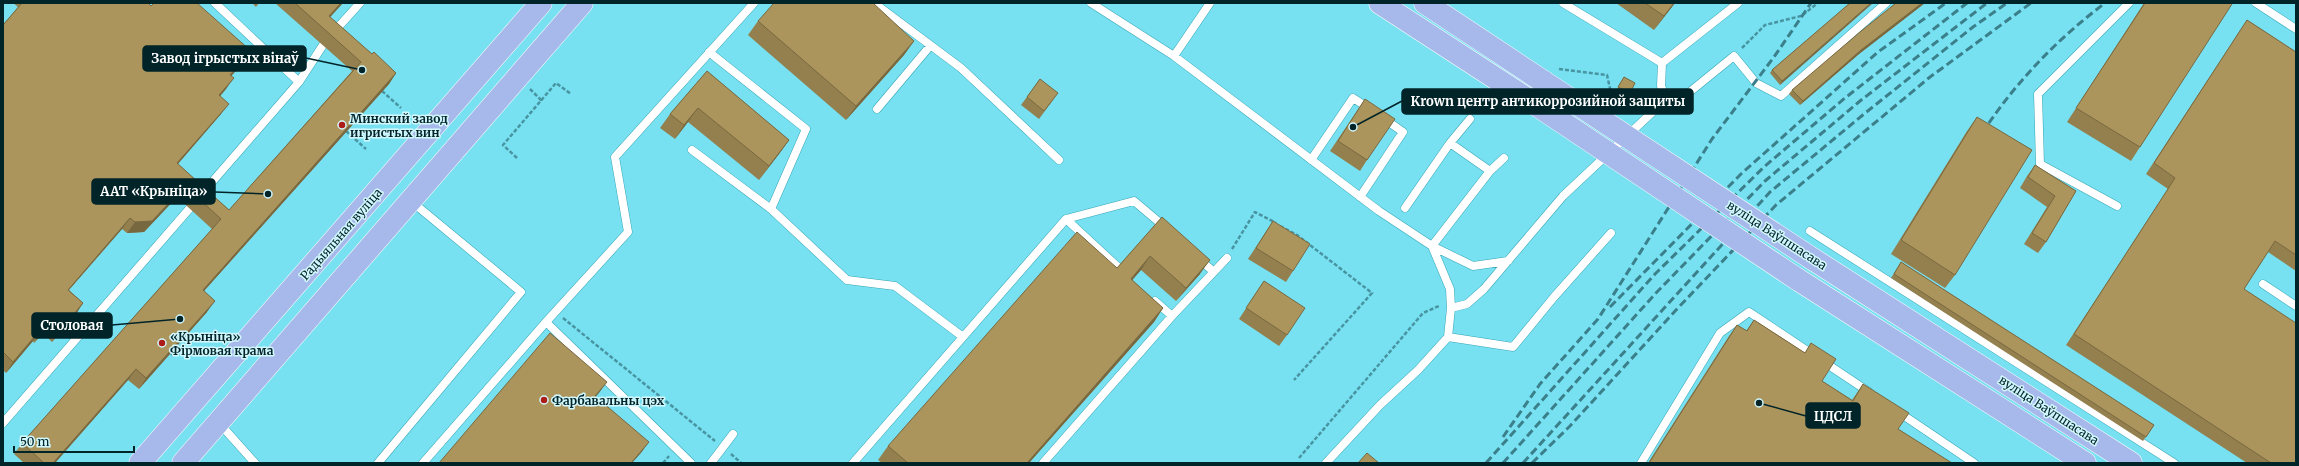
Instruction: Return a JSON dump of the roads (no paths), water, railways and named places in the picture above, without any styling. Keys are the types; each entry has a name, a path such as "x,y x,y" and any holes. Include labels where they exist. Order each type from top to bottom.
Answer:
{"main road":[{"name":"Радыяльная вуліца","path":"140,463 541,3"},
{"path":"183,463 582,3"},
{"name":"вуліца Ваўпшасава","path":"1380,3 1532,102 1797,279 2085,463"},
{"name":"вуліца Ваўпшасава","path":"1425,3 1548,75 1811,258 2131,463"}],"lane":[{"path":"215,3 299,82"},
{"path":"331,36 360,3"},
{"path":"423,463 555,311 628,232 615,157 754,3"},
{"path":"874,3 961,68 1060,160"},
{"path":"1091,3 1174,56 1360,197 1432,246 1473,266 1508,261"},
{"path":"1174,56 1210,3"},
{"path":"1563,3 1662,63"},
{"path":"1670,108 1661,86 1662,63 1738,3"},
{"path":"1670,108 1734,56 1756,83 1781,96 1886,3"},
{"path":"2117,206 2040,164 2038,94 2129,3"},
{"path":"2256,3 2296,29"},
{"path":"198,199 299,82 323,46"},
{"path":"876,109 930,46"},
{"path":"709,52 806,129 771,209"},
{"path":"1311,160 1353,98 1403,132 1360,197"},
{"path":"1451,304 1468,304 1508,261 1563,196 1660,105 1670,108"},
{"path":"1405,208 1450,143 1470,119"},
{"path":"1450,143 1490,171"},
{"path":"692,150 771,209 847,280 895,286 963,337"},
{"path":"1432,246 1490,171 1504,158"},
{"path":"378,463 521,292 410,200"},
{"path":"854,463 1066,219 1134,200 1174,236"},
{"path":"3,423 190,208"},
{"path":"1066,219 1119,268"},
{"path":"1810,231 2142,445 2174,463"},
{"path":"1448,337 1513,347 1554,297 1611,233"},
{"path":"1326,463 1380,405 1448,337 1451,304 1450,289 1432,246"},
{"path":"1191,251 1214,272"},
{"path":"1044,463 1172,316 1226,258"},
{"path":"2263,284 2296,306"},
{"path":"1149,296 1172,316"},
{"path":"1641,463 1720,333 1750,312 1875,396"},
{"path":"546,322 691,463"},
{"path":"1888,405 1974,463"},
{"path":"218,422 255,463"},
{"path":"711,463 733,434"}],"railway":[{"path":"1503,437 1540,384 1598,319 1712,139 1774,57 1811,3"},
{"path":"1610,307 1741,174 1878,52 1946,3"},
{"path":"1486,463 1655,274 1765,166 1845,98 1967,3"},
{"path":"1503,463 1656,293 1765,181 1860,101 1987,3"},
{"path":"1523,463 1770,192 1864,114 1973,27 2007,3"},
{"path":"1532,463 1570,426 1677,309 1776,205 1930,77 2031,3"},
{"path":"1982,133 2009,96 2038,63 2070,32 2105,3"}],"place":[{"name":"Завод ігрыстых вінаў","path":"362,70"},
{"name":"Минский завод игристых вин","path":"342,125"},
{"name":"Krown центр антикоррозийной защиты","path":"1353,127"},
{"name":"ААТ «Крыніца»","path":"268,194"},
{"name":"Столовая","path":"180,319"},
{"name":"«Крыніца» Фірмовая крама","path":"162,343"},
{"name":"Фарбавальны цэх","path":"544,400"},
{"name":"ЦДСЛ","path":"1759,403"}]}
